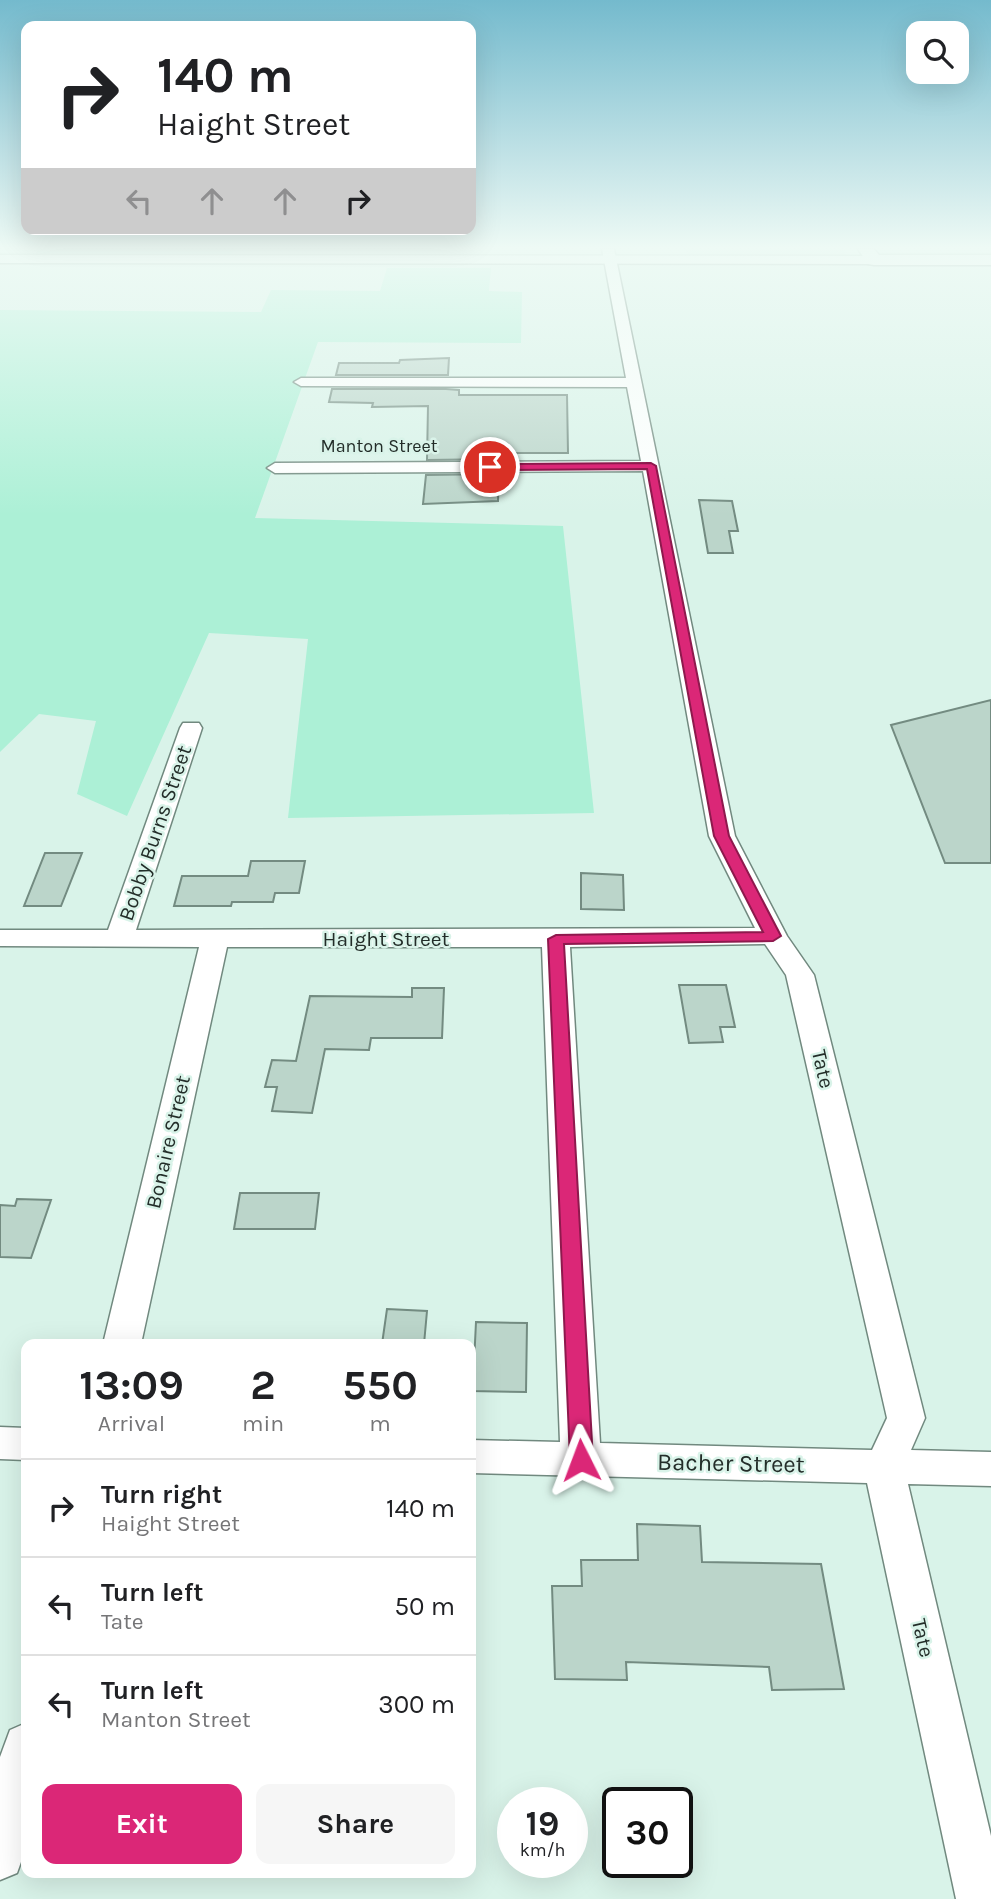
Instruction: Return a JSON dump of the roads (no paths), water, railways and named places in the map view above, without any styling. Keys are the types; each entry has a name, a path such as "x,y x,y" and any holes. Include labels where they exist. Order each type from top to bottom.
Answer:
{"street":[{"name":"Tate","path":"625,338 722,836 773,936 800,975 906,1418 884,1467 981,1899"},
{"path":"301,382 633,383"},
{"name":"Manton Street","path":"275,468 651,466"},
{"name":"Bobby Burns Street","path":"119,938 191,728"},
{"name":"Haight Street","path":"0,938 556,939 773,936"},
{"name":"Bonaire Street","path":"122,1339 215,939"},
{"path":"556,939 581,1460"},
{"path":"0,1443 21,1444"},
{"name":"Bacher Street","path":"476,1457 991,1469"},
{"path":"0,1856 21,1767"}]}
